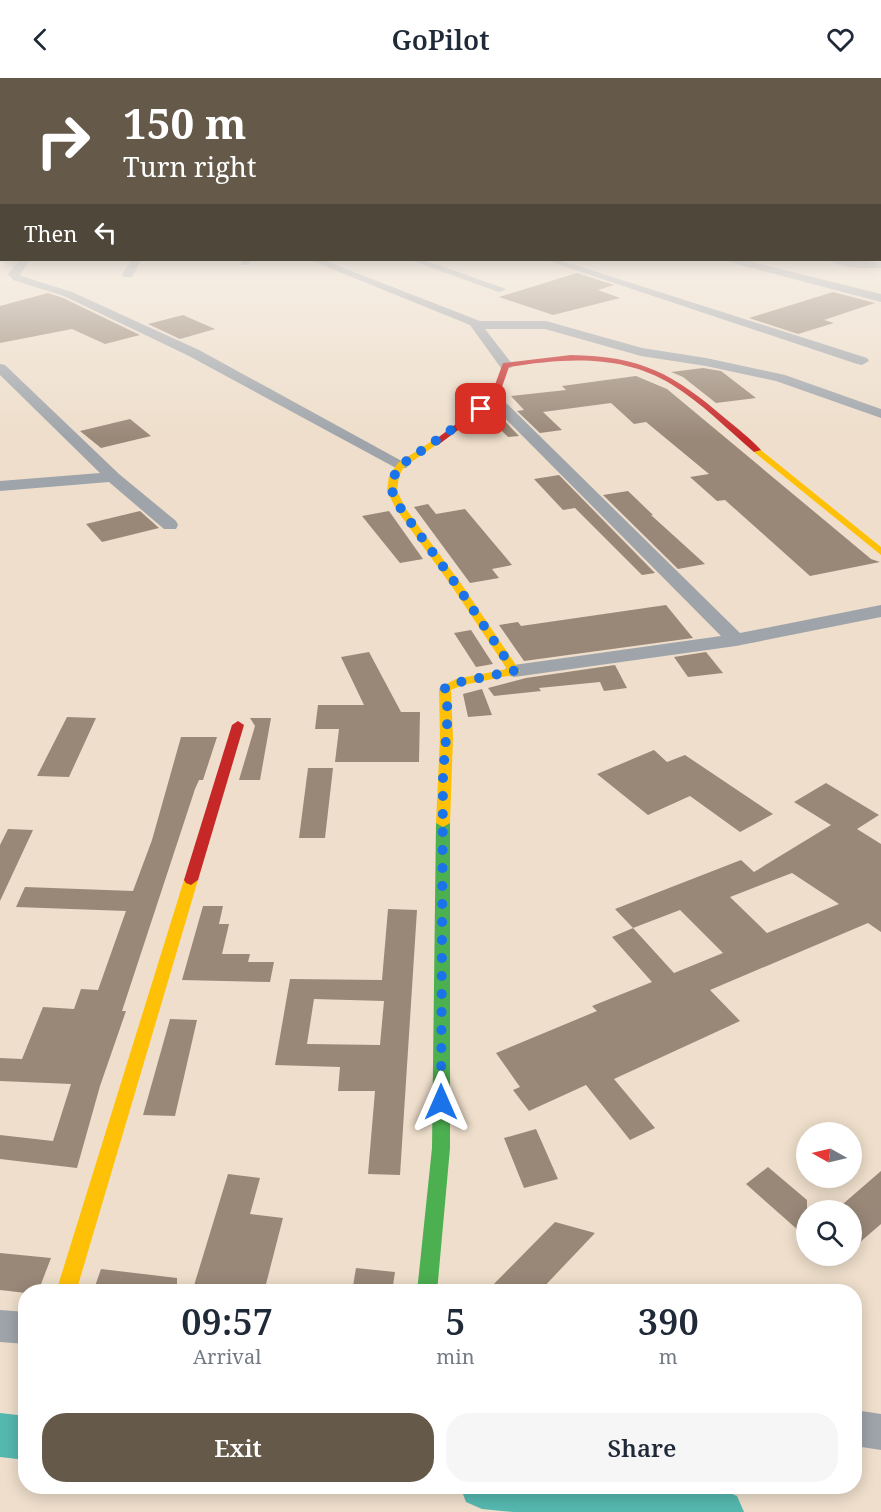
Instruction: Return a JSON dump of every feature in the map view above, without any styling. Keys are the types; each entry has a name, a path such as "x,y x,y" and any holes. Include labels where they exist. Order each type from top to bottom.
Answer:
{"street":[{"path":"93,306 194,353 401,465"},
{"path":"433,306 474,322 506,365"},
{"path":"692,306 862,361"},
{"path":"477,326 546,326 641,352 706,362 780,378 881,414"},
{"path":"506,365 551,357 582,356 648,368 675,383 881,552"},
{"path":"506,365 494,399 455,429 401,465 394,476 392,491 401,509 458,587 514,671"},
{"path":"0,368 113,477 170,525"},
{"path":"494,399 736,640"},
{"path":"0,486 113,477"},
{"path":"428,1284 441,1148 443,775 448,713 445,688 460,682 514,671 736,640 821,625 881,611"},
{"path":"68,1284 238,725"},
{"path":"0,1326 18,1327"},
{"path":"862,1429 881,1432"}],"building":[{"path":"0,306 79,306 140,335 105,344 72,329 0,343"},
{"path":"526,306 589,306 553,315"},
{"path":"788,306 866,306 824,320 834,323 798,334 749,318"},
{"path":"183,315 215,329 180,339 148,324"},
{"path":"703,368 721,371 756,398 716,403 683,377 671,372"},
{"path":"636,376 667,389 871,559 880,562 810,576 725,500 717,501 690,477 709,474 646,422 634,424 611,403 543,412 562,430 540,433 517,411 524,410 511,396 566,390 562,386"},
{"path":"497,413 519,436 508,437 487,416"},
{"path":"130,419 151,436 101,448 80,431"},
{"path":"559,475 655,573 642,575 575,508 563,510 534,479"},
{"path":"628,491 705,564 678,569 603,495"},
{"path":"428,504 436,514 465,509 512,565 492,569 499,578 470,583 414,507"},
{"path":"140,511 159,528 102,542 86,524"},
{"path":"389,511 423,559 400,563 362,516"},
{"path":"666,605 693,638 524,661 499,625 518,622 521,626"},
{"path":"471,630 493,664 476,667 454,633"},
{"path":"369,652 401,712 420,712 419,762 335,762 339,729 315,729 318,705 364,705 341,657"},
{"path":"706,652 723,673 688,677 674,657"},
{"path":"615,665 627,688 604,691 600,682 539,688 541,691 494,696 488,688 526,678"},
{"path":"482,689 492,715 468,717 463,694"},
{"path":"67,717 96,718 69,777 37,776"},
{"path":"250,718 271,718 260,780 239,780 255,726"},
{"path":"181,737 217,737 203,780 199,780 195,789 122,1011 126,1011 100,1086 77,1168 0,1159 0,1135 53,1141 71,1084 0,1081 0,1058 22,1059 43,1007 74,1009 81,989 98,990 126,911 16,907 25,887 133,891 152,840"},
{"path":"654,750 667,762 685,755 773,814 740,832 690,796 648,815 597,774"},
{"path":"308,768 333,768 325,838 299,838"},
{"path":"826,783 879,815 857,829 881,844 881,932 868,923 710,990 740,1021 614,1079 655,1128 630,1140 586,1085 529,1111 513,1090 520,1087 496,1053 597,1011 592,1006 652,982 612,937 633,928 615,909 741,860 754,872 831,825 794,802","holes":["792,873 839,904 767,933 730,897","680,910 723,953 674,973 633,928"]},
{"path":"8,829 33,830 0,901 0,845"},
{"path":"203,906 223,906 219,924 229,924 222,954 250,954 248,962 274,962 270,982 182,980"},
{"path":"388,909 417,910 400,1175 368,1174 375,1091 338,1091 340,1067 275,1065 290,979 382,980","holes":["314,999 384,1001 380,1045 307,1044"]},
{"path":"170,1019 197,1020 175,1116 143,1115"},
{"path":"536,1129 558,1179 524,1188 504,1138"},
{"path":"768,1167 807,1200 796,1200 796,1228 746,1184"},
{"path":"881,1171 881,1224 862,1240 862,1200 848,1200"},
{"path":"228,1174 260,1178 250,1214 283,1218 266,1284 194,1284"},
{"path":"555,1222 595,1233 547,1284 494,1284"},
{"path":"0,1253 51,1258 41,1284 18,1284 18,1292 0,1290"},
{"path":"356,1268 395,1272 393,1284 353,1284"},
{"path":"101,1269 177,1278 177,1284 96,1284"}],"waterway":[{"path":"0,1435 18,1437"},
{"path":"556,1494 721,1512"}],"traffic: fast":[{"path":"428,1284 441,1148 443,823"}],"traffic: slow":[{"path":"435,443 401,465 394,476 392,491 401,509 458,587 514,671 460,682 445,688 447,738 443,823"},
{"path":"757,450 881,552"},
{"path":"68,1284 191,880"}],"traffic: jam":[{"path":"435,443 494,399 506,365 549,359 593,358 614,360 656,372 686,390 757,450"},
{"path":"191,880 238,725"}],"route":[{"path":"441,1102 443,775 448,713 445,688 460,682 514,671 458,587 401,509 392,491 394,476 401,465 481,409"}]}
